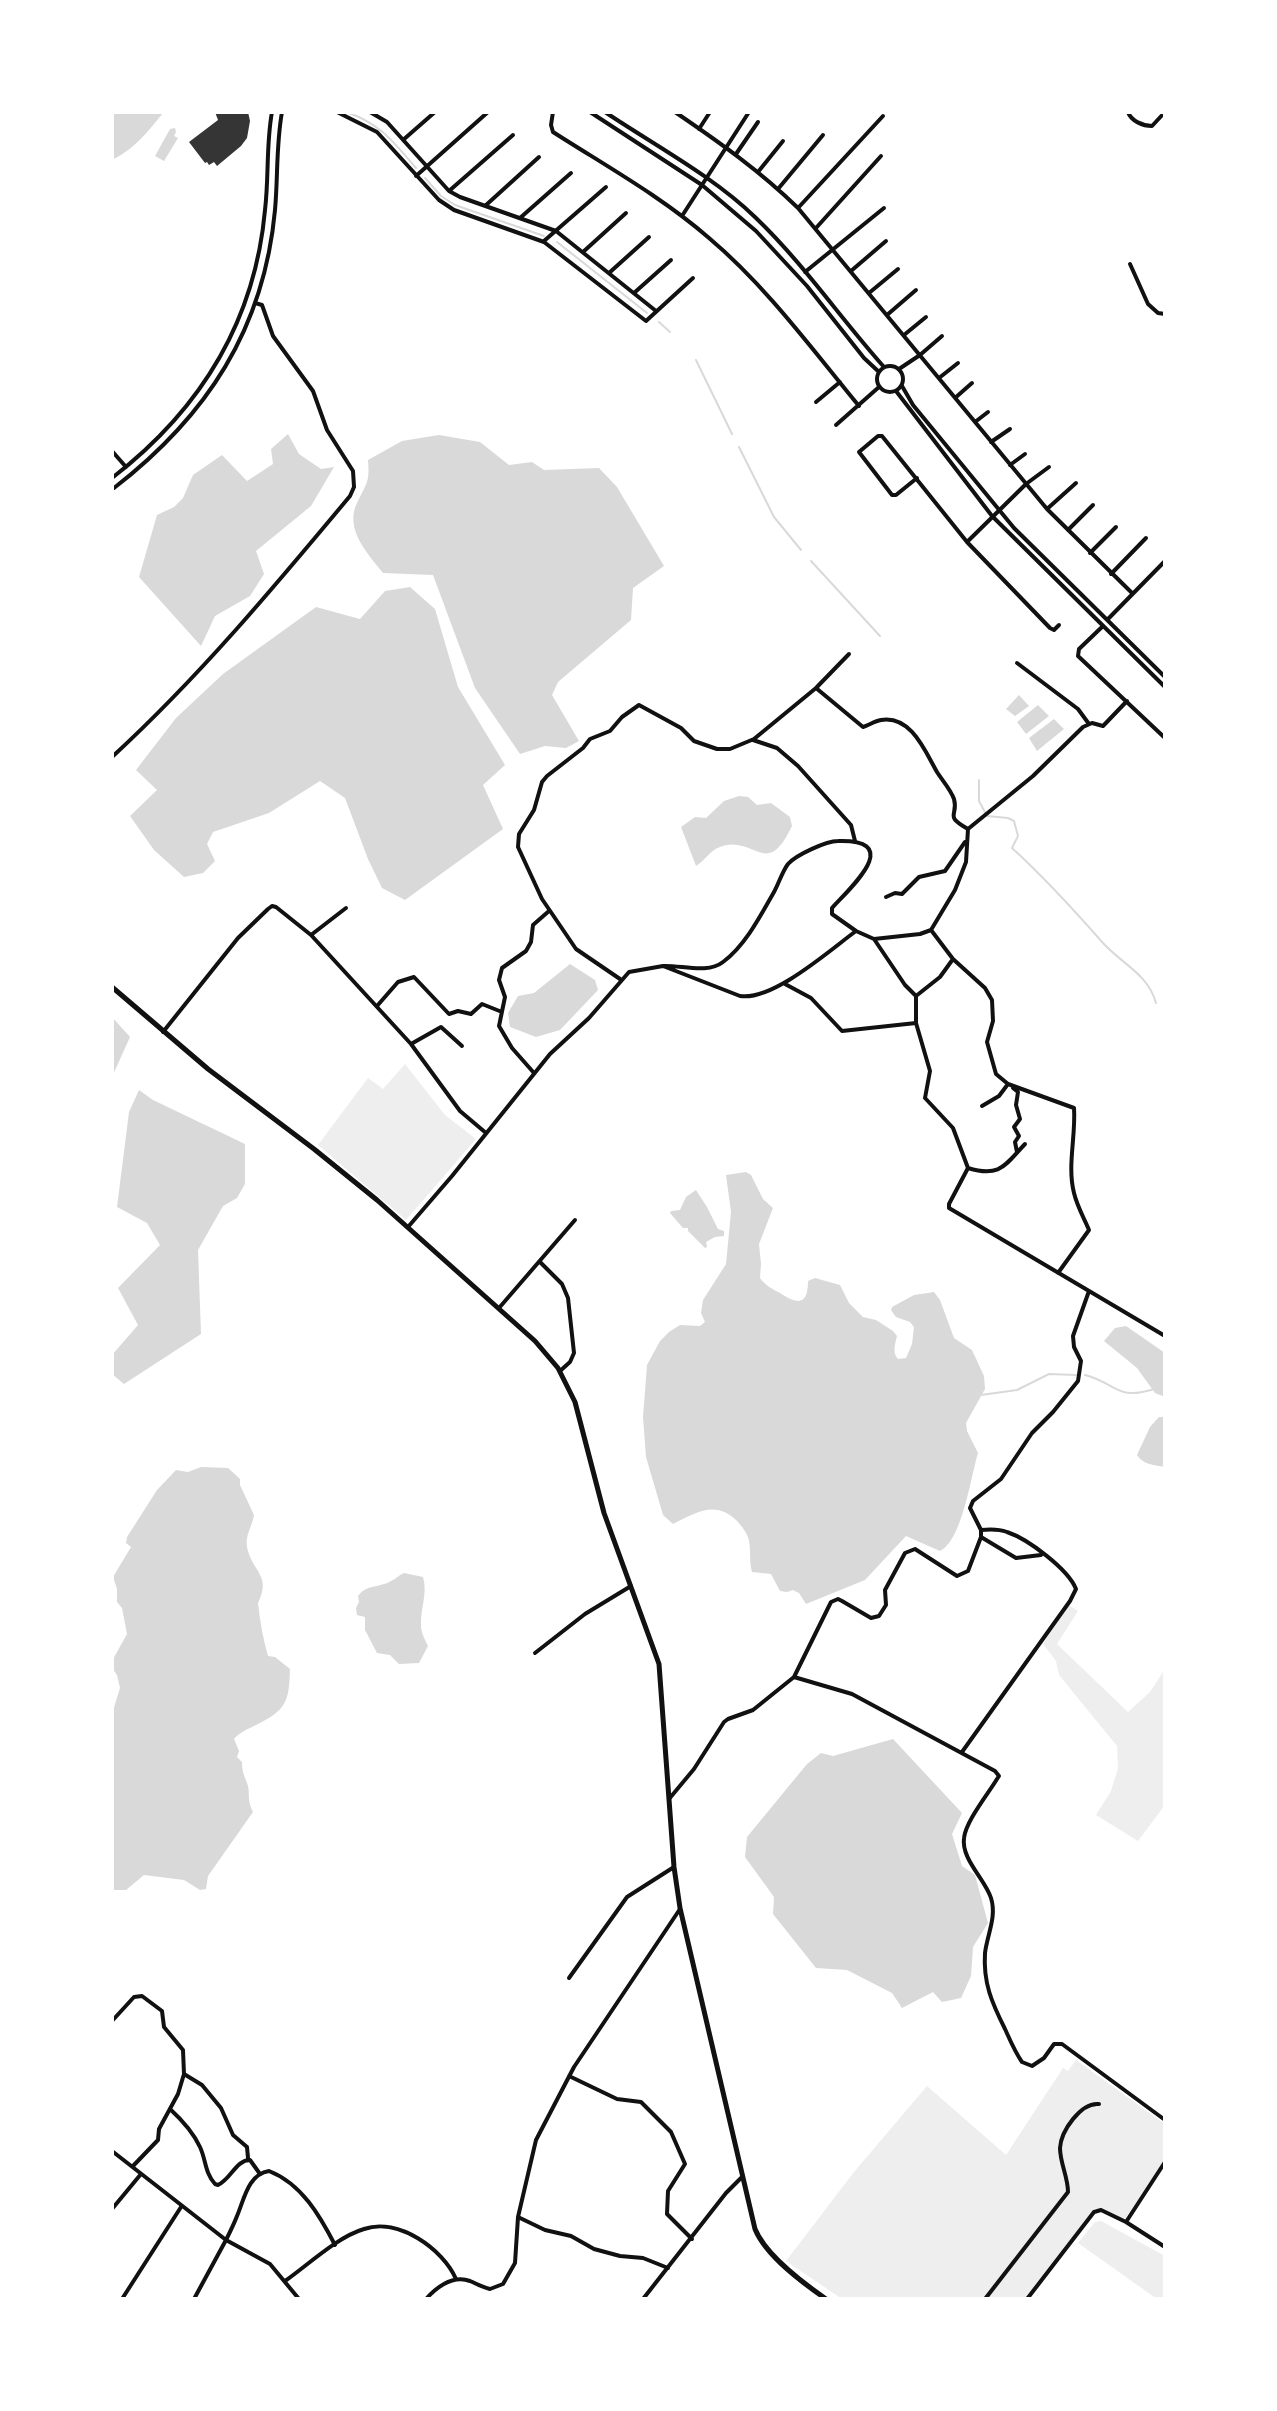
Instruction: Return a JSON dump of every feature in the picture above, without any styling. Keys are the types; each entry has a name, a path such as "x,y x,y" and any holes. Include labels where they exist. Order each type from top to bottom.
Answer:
{"street":[{"path":"112,478 164,433 208,378 232,333 255,272 264,220 272,112"},
{"path":"114,488 147,463 171,439 216,383 241,337 264,274 273,221 282,112"},
{"path":"370,112 381,114 449,191 556,231 656,311"},
{"path":"403,140 435,112"},
{"path":"416,176 488,112"},
{"path":"553,112 553,132 682,216 745,272 859,406"},
{"path":"590,112 702,185 748,224 807,286 864,358 879,372"},
{"path":"605,112 706,179 755,216 884,367"},
{"path":"699,129 710,112"},
{"path":"682,216 749,112"},
{"path":"1128,112 1131,119 1152,126 1165,112"},
{"path":"337,113 377,132 439,200 454,210 544,242 646,321 693,278"},
{"path":"677,113 726,146 798,208 1047,509 1132,593"},
{"path":"798,208 883,116"},
{"path":"736,154 758,122"},
{"path":"449,191 513,135"},
{"path":"778,189 823,135"},
{"path":"758,172 783,141"},
{"path":"816,228 881,156"},
{"path":"485,206 539,157"},
{"path":"520,218 571,173"},
{"path":"544,242 606,187"},
{"path":"805,272 884,208"},
{"path":"583,252 626,213"},
{"path":"748,224 755,216"},
{"path":"264,220 273,221"},
{"path":"609,273 649,237"},
{"path":"851,271 886,241"},
{"path":"634,293 671,260"},
{"path":"1130,264 1148,304 1158,313 1165,314"},
{"path":"869,293 898,269"},
{"path":"887,315 916,290"},
{"path":"112,757 205,664 350,496 354,487 353,471 327,430 316,396 276,342 262,305 255,303"},
{"path":"904,335 926,317"},
{"path":"899,369 942,336"},
{"path":"939,378 958,363"},
{"path":"902,386 889,392 879,387 879,372 884,367 899,369 903,375 902,386 913,405 998,511 1165,677"},
{"path":"208,378 216,383"},
{"path":"816,402 840,382"},
{"path":"955,398 972,383"},
{"path":"836,425 879,387"},
{"path":"896,391 992,516 1165,687"},
{"path":"975,422 988,412"},
{"path":"991,442 1010,429"},
{"path":"917,478 892,495 859,452 880,435 917,478 967,542 1050,628 1054,630 1059,625"},
{"path":"112,451 126,467"},
{"path":"1010,465 1025,454"},
{"path":"967,542 1026,484 1049,467"},
{"path":"1047,509 1076,483"},
{"path":"1068,530 1093,505"},
{"path":"1090,553 1116,527"},
{"path":"1111,574 1146,538"},
{"path":"1165,561 1077,653 1165,738"},
{"path":"620,979 579,952 550,911 518,847 517,840 534,810 542,782 590,739 605,735 639,705 681,728 689,738 707,746 723,750 753,740 816,688 849,654"},
{"path":"1017,663 1078,709 1089,724"},
{"path":"816,688 863,727 880,720 892,720 917,736 954,799 955,820 968,829"},
{"path":"408,1227 550,1054 589,1018 629,972 663,966 708,968 720,964 736,949 753,925 789,863 826,842 855,841 867,849 868,868 831,911 836,918 874,939 931,930 955,890 966,862 968,829 1024,784 1083,727 1089,724 1103,726 1127,701"},
{"path":"753,740 777,748 798,766 851,825 855,841"},
{"path":"886,897 902,894 923,876 945,871 966,840"},
{"path":"163,1032 238,938 272,906 311,935 411,1044 460,1111 486,1133"},
{"path":"311,935 346,908"},
{"path":"534,1073 512,1048 499,1026 505,997 499,980 502,968 526,951 531,942 533,925 550,911"},
{"path":"931,930 953,959 985,988 992,1000 993,1021 987,1042 996,1074 1018,1092 1016,1105 1020,1120 1014,1127 1020,1137 1015,1142 1017,1152"},
{"path":"663,966 745,997 754,997 784,983 856,931"},
{"path":"874,939 916,996 916,1023 930,1071 925,1098 953,1128 968,1168 949,1208 1165,1336"},
{"path":"916,996 940,977 953,959"},
{"path":"377,1006 398,982 414,977 449,1014 458,1011 471,1014 482,1004 502,1012"},
{"path":"784,983 811,998 842,1031 916,1023"},
{"path":"112,987 233,1089 340,1169 408,1227 535,1341 560,1371 575,1402 604,1513 661,1673 674,1867 680,1908 758,2236 786,2267 826,2299"},
{"path":"411,1044 441,1027 462,1046"},
{"path":"982,1106 999,1096 1008,1084"},
{"path":"1008,1084 1074,1108 1076,1126 1072,1185 1089,1230 1058,1273"},
{"path":"968,1168 985,1173 1002,1168 1025,1144"},
{"path":"499,1308 575,1220"},
{"path":"540,1262 562,1284 568,1298 574,1353 560,1371"},
{"path":"669,1799 694,1769 724,1722 753,1710 794,1677 831,1602 842,1601 871,1618 879,1616 886,1605 885,1590 909,1550 915,1549 957,1576 968,1571 981,1537 981,1530 970,1508 973,1501 1001,1479 1032,1433 1078,1381 1081,1361 1074,1347 1073,1336 1089,1291"},
{"path":"962,1752 1076,1589 1057,1565 1010,1533 981,1530"},
{"path":"981,1537 1016,1558 1043,1555"},
{"path":"535,1653 585,1614 631,1586"},
{"path":"794,1677 852,1694 995,1771 999,1776 969,1825 963,1845 992,1902 993,1917 985,1955 986,1987 1019,2058 1032,2066 1039,2063 1054,2044 1062,2044 1165,2120"},
{"path":"569,1978 627,1897 674,1867"},
{"path":"426,2299 441,2286 456,2279 490,2289 503,2284 515,2263 518,2217 533,2148 569,2076 680,1908"},
{"path":"112,2021 138,1996 162,2011 164,2027 183,2050 184,2074 160,2126 158,2140 133,2166"},
{"path":"184,2074 200,2082 218,2104 233,2134 247,2147 248,2159 260,2174"},
{"path":"569,2076 617,2099 641,2102 671,2132 685,2164 668,2191 667,2214 692,2239"},
{"path":"985,2299 1068,2192 1061,2144 1081,2110 1087,2105 1099,2104"},
{"path":"170,2109 198,2143 206,2170 215,2184 224,2182 241,2162 248,2159"},
{"path":"112,2151 226,2240 264,2259 299,2299"},
{"path":"1126,2222 1165,2162"},
{"path":"194,2299 236,2220 242,2199 264,2171 273,2172 307,2199 335,2245"},
{"path":"112,2209 141,2174"},
{"path":"643,2299 742,2177"},
{"path":"122,2299 181,2206"},
{"path":"1027,2299 1094,2212 1101,2210 1126,2222 1165,2247"},
{"path":"518,2217 549,2232 571,2236 594,2249 643,2258 668,2268"},
{"path":"285,2281 335,2245 360,2230 372,2227 418,2238 443,2258 456,2279"}],"shaded area":[{"path":"117,112 164,112 134,145 112,160 112,116"},
{"path":"175,128 174,136 178,138 164,161 155,156 170,129"},
{"path":"288,434 299,454 321,469 334,467 311,506 256,551 264,574 250,596 215,616 201,646 139,577 157,515 174,507 183,498 193,475 222,455 247,481 273,464 271,449"},
{"path":"439,435 480,442 509,465 532,462 544,470 599,468 617,487 664,566 633,588 631,620 558,682 552,695 579,741 566,748 545,746 520,754 475,688 433,575 383,573 356,532 354,513 367,483 368,460 402,441"},
{"path":"410,587 435,609 458,687 505,765 483,785 503,829 405,900 382,888 345,798 320,781 269,813 213,832 207,844 215,861 203,873 184,877 154,850 130,816 157,790 136,770 176,718 223,674 316,607 360,619 385,591"},
{"path":"1019,695 1029,706 1015,716 1006,709"},
{"path":"1038,705 1049,716 1026,734 1017,722"},
{"path":"1054,719 1064,729 1037,751 1029,738"},
{"path":"739,796 748,797 757,805 771,803 790,817 792,826 783,842 775,851 767,853 742,846 720,847 696,866 681,827 695,817 706,818 724,801"},
{"path":"570,964 595,980 598,990 560,1030 536,1037 510,1027 508,1013 518,996 534,993"},
{"path":"112,1017 130,1037 112,1077"},
{"path":"405,1064 445,1115 476,1139 406,1220 318,1145 368,1078 383,1089"},
{"path":"139,1090 153,1100 245,1144 245,1184 237,1198 223,1206 198,1250 201,1334 124,1384 112,1374 112,1355 138,1325 118,1288 160,1245 147,1223 117,1207 129,1112"},
{"path":"746,1172 751,1175 763,1199 773,1208 759,1244 760,1278 766,1285 797,1301 804,1299 808,1281 815,1278 840,1285 849,1303 863,1317 876,1320 897,1336 895,1351 898,1359 906,1358 914,1327 910,1322 896,1317 892,1307 914,1295 934,1292 954,1338 972,1350 984,1376 985,1389 966,1423 978,1453 960,1522 948,1545 940,1551 906,1536 865,1580 806,1604 793,1590 780,1591 771,1574 752,1572 747,1535 728,1514 705,1510 673,1524 663,1515 646,1457 643,1417 647,1365 660,1341 669,1332 680,1325 700,1326 705,1322 701,1313 703,1300 726,1264 731,1212 726,1175"},
{"path":"696,1190 718,1229 724,1231 724,1236 706,1242 705,1248 670,1213 680,1210 686,1197"},
{"path":"1126,1326 1165,1353 1165,1397 1155,1393 1137,1368 1104,1341 1115,1328"},
{"path":"1159,1417 1165,1417 1165,1467 1146,1463 1137,1455 1150,1427"},
{"path":"201,1467 228,1468 240,1479 254,1515 247,1547 262,1580 258,1603 268,1656 275,1657 290,1669 289,1689 280,1709 234,1739 253,1812 208,1876 206,1889 200,1890 184,1880 144,1875 126,1890 112,1890 112,1714 120,1688 112,1661 127,1634 113,1577 131,1547 126,1543 127,1537 157,1490 176,1470 188,1472"},
{"path":"404,1573 423,1577 424,1583 421,1626 428,1646 419,1663 399,1664 390,1655 377,1653 365,1630 365,1617 357,1615 358,1596 362,1592"},
{"path":"1067,1604 1078,1611 1057,1644 1128,1712 1150,1692 1165,1669 1165,1805 1138,1841 1096,1815 1111,1791 1118,1768 1117,1746 1059,1675 1056,1661 1043,1644"},
{"path":"893,1739 962,1813 952,1834 962,1866 975,1875 988,1923 973,1947 971,1976 961,1998 942,2002 933,1992 902,2008 892,1993 847,1970 816,1968 773,1914 774,1897 745,1857 747,1837 807,1764 821,1753 833,1756"},
{"path":"1076,2060 1165,2124 1165,2161 1122,2223 1095,2208 1024,2299 842,2299 786,2261 854,2172 927,2086 1006,2155 1063,2068 1068,2071"},
{"path":"1101,2221 1165,2256 1165,2299 1157,2299 1078,2243 1095,2222"}],"building":[{"path":"215,112 248,112 250,121 247,138 217,166 214,162 209,165 205,163 189,142 218,120"}],"waterway":[{"path":"349,113 379,129 416,168"},
{"path":"425,178 441,196 455,205 544,236"},
{"path":"557,242 647,313"},
{"path":"659,322 670,332"},
{"path":"696,360 732,434"},
{"path":"739,447 774,517 801,550"},
{"path":"811,561 880,636"},
{"path":"979,780 979,801 987,816 1014,821 1018,836 1012,848 1110,950 1141,977 1156,1003"},
{"path":"981,1395 1017,1390 1049,1374 1076,1375"},
{"path":"1085,1375 1125,1392 1154,1389"}]}
